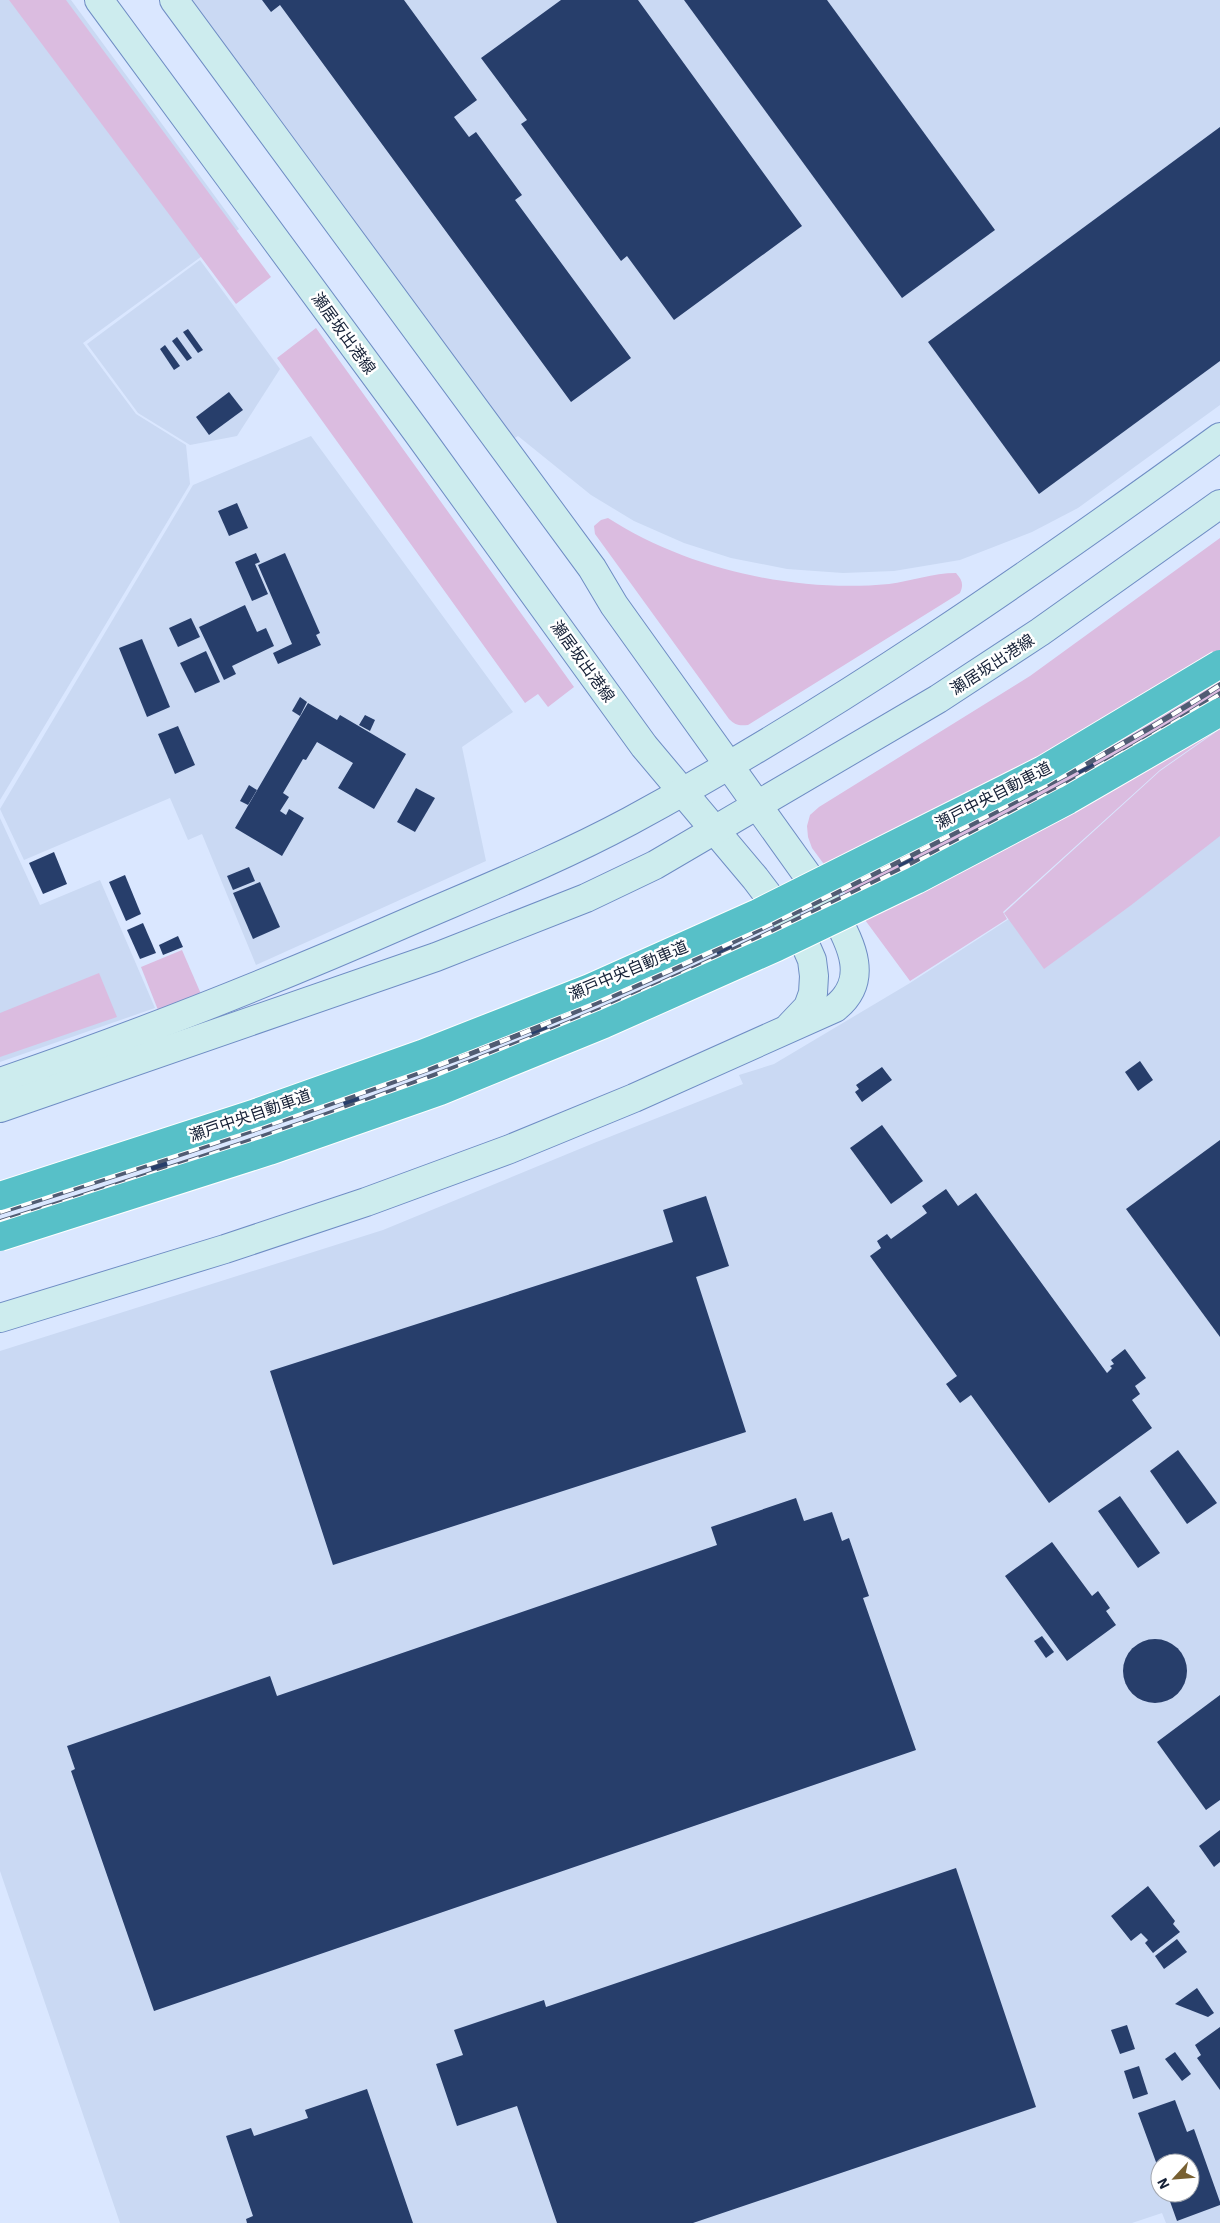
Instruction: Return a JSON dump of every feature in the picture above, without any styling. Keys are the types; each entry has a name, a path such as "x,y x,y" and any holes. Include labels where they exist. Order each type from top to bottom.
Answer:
{"highway":[{"name":"瀬戸中央自動車道","path":"0,1196 256,1114 422,1054 598,984 758,913 1043,770 1220,664"},
{"path":"0,1237 269,1151 440,1091 604,1024 777,947 916,880 1068,800 1220,712"}],"main road":[{"name":"瀬居坂出港線","path":"99,0 417,432 644,746 715,831 938,699 1040,632 1220,504"},
{"path":"0,1318 226,1249 366,1202 510,1149 625,1102 835,1008 845,999 853,979 854,956 848,939 833,911 614,605 592,568 174,0"},
{"path":"0,1082 89,1052 200,1010 312,964 566,853 682,792 912,653 1012,586 1220,437"},
{"path":"0,1108 319,999 445,953 586,898 655,866 715,831 755,878 805,944 812,960 814,976 813,993 808,1007 784,1031"}],"shaded area":[{"path":"0,0 71,0 239,229 83,343 136,414 186,445 190,484 0,800"},
{"path":"9,0 66,0 271,277 236,304"},
{"path":"190,0 1220,0 1220,405 1078,508 1032,532 960,560 894,571 843,573 787,569 731,558 684,543 634,521 591,495 518,436 513,439"},
{"path":"200,260 280,369 237,436 190,445 138,413 87,344"},
{"path":"316,328 574,687 548,707 538,694 525,703 277,358"},
{"path":"311,436 513,712 462,747 486,861 256,965 202,834 188,840 170,798 24,860 0,809 193,485"},
{"path":"608,518 639,536 672,551 707,564 743,574 780,581 853,586 889,584 939,574 956,573 961,580 962,587 960,593 748,725 740,725 735,724 729,719 595,534 594,526 601,520"},
{"path":"1220,538 1220,728 1160,770 1003,912 1007,919 910,981 812,848 807,826 810,815 819,807 1030,676"},
{"path":"1220,729 1220,836 1130,906 1044,969 1004,913 1160,771"},
{"path":"1220,775 1220,2223 1166,2223 1162,2213 1132,2223 120,2223 0,1871 0,1351 383,1230 743,1084 739,1075 774,1064 910,983 1034,903"},
{"path":"0,818 40,905 100,880 155,1008 0,1062"},
{"path":"182,950 201,994 158,1010 141,967"},
{"path":"99,973 117,1017 0,1057 0,1013"}],"building":[{"path":"262,0 404,0 477,100 454,117 469,137 476,132 522,195 515,200 631,358 571,402 280,5 271,12"},
{"path":"561,0 638,0 802,226 674,320 627,256 621,261 521,124 527,120 481,58"},
{"path":"684,0 827,0 995,230 902,298"},
{"path":"1220,127 1220,361 1039,494 928,342"},
{"path":"188,329 203,350 198,353 183,332"},
{"path":"177,337 192,358 187,361 172,341"},
{"path":"165,345 180,366 174,370 160,349"},
{"path":"229,392 243,410 209,435 196,417"},
{"path":"237,503 248,528 229,536 218,511"},
{"path":"256,553 260,562 255,564 268,594 252,601 235,562"},
{"path":"285,553 320,633 316,635 321,645 278,664 273,653 292,644 258,565"},
{"path":"245,605 257,632 266,628 274,646 232,666 236,674 224,680 199,627"},
{"path":"191,618 200,637 178,647 169,628"},
{"path":"142,639 170,707 147,717 119,648"},
{"path":"206,651 220,682 195,693 180,663"},
{"path":"300,697 307,702 300,716 292,711"},
{"path":"308,703 337,720 340,715 406,754 374,809 338,788 353,763 317,742 306,760 303,759 283,793 289,797 280,811 286,815 289,809 304,818 282,856 235,828"},
{"path":"365,715 375,720 370,731 359,725"},
{"path":"178,726 195,765 175,774 158,734"},
{"path":"1078,736 1108,791 1093,799 1063,744"},
{"path":"249,785 257,790 248,805 240,801"},
{"path":"416,788 435,798 415,832 397,822"},
{"path":"899,830 927,886 912,893 884,837"},
{"path":"54,852 67,884 43,894 29,863"},
{"path":"249,867 255,881 233,890 227,876"},
{"path":"125,875 141,914 126,921 109,882"},
{"path":"260,882 280,927 253,939 233,893"},
{"path":"719,918 745,976 730,982 704,925"},
{"path":"143,923 156,953 140,959 127,930"},
{"path":"178,936 183,947 163,955 159,945"},
{"path":"536,999 559,1057 544,1064 520,1005"},
{"path":"1140,1061 1153,1080 1138,1091 1125,1072"},
{"path":"882,1067 892,1080 862,1102 855,1092 859,1089 856,1085"},
{"path":"349,1070 370,1129 355,1134 333,1076"},
{"path":"882,1125 923,1181 891,1204 850,1148"},
{"path":"158,1135 177,1194 161,1200 142,1140"},
{"path":"1220,1140 1220,1337 1126,1209"},
{"path":"946,1189 958,1206 976,1193 1107,1373 1112,1368 1110,1366 1114,1364 1111,1360 1125,1349 1146,1378 1135,1386 1140,1394 1132,1400 1152,1428 1049,1503 971,1395 960,1403 946,1384 957,1376 870,1256 881,1248 877,1241 887,1234 891,1239 927,1213 922,1206"},
{"path":"706,1196 729,1266 696,1277 746,1432 333,1565 270,1371 673,1242 663,1210"},
{"path":"1178,1450 1217,1503 1187,1524 1150,1471"},
{"path":"1120,1496 1160,1553 1138,1568 1098,1511"},
{"path":"796,1498 804,1521 832,1512 842,1541 849,1538 869,1596 863,1598 916,1750 154,2011 71,1771 75,1769 67,1746 270,1676 277,1696 717,1545 711,1527"},
{"path":"1052,1542 1092,1596 1098,1591 1110,1608 1106,1611 1116,1625 1067,1661 1005,1576"},
{"path":"1042,1636 1054,1652 1046,1658 1034,1641"},
{"path":"1149,1639 1161,1639 1178,1648 1185,1659 1187,1671 1185,1683 1178,1694 1161,1703 1149,1703 1137,1698 1128,1689 1123,1677 1123,1665 1128,1653 1137,1644"},
{"path":"1220,1695 1220,1800 1206,1810 1157,1742"},
{"path":"1220,1830 1220,1862 1214,1867 1199,1846"},
{"path":"956,1868 1036,2107 693,2223 557,2223 517,2106 457,2126 436,2064 463,2055 454,2030 544,2000 546,2007"},
{"path":"1148,1886 1175,1921 1173,1924 1180,1932 1153,1953 1145,1943 1148,1940 1141,1933 1131,1941 1111,1916"},
{"path":"1177,1939 1187,1952 1164,1969 1155,1956"},
{"path":"1197,1988 1214,2013 1208,2017 1175,2004"},
{"path":"1127,2025 1135,2049 1120,2054 1111,2030"},
{"path":"1220,2027 1220,2090 1197,2058 1201,2055 1195,2045"},
{"path":"1175,2052 1191,2074 1182,2081 1165,2059"},
{"path":"1139,2066 1148,2094 1133,2099 1124,2071"},
{"path":"367,2089 413,2223 247,2223 246,2219 253,2216 226,2136 251,2128 254,2136 308,2118 305,2110"},
{"path":"1175,2100 1187,2132 1194,2129 1220,2205 1177,2221 1171,2203 1200,2203 1200,2153 1153,2153 1138,2113"}],"railway":[{"path":"0,1212 373,1089 492,1045 622,992 813,904 939,841 1117,747 1220,685"},
{"path":"0,1222 227,1149 377,1097 600,1010 703,964 917,861 1093,770 1220,694"}]}
